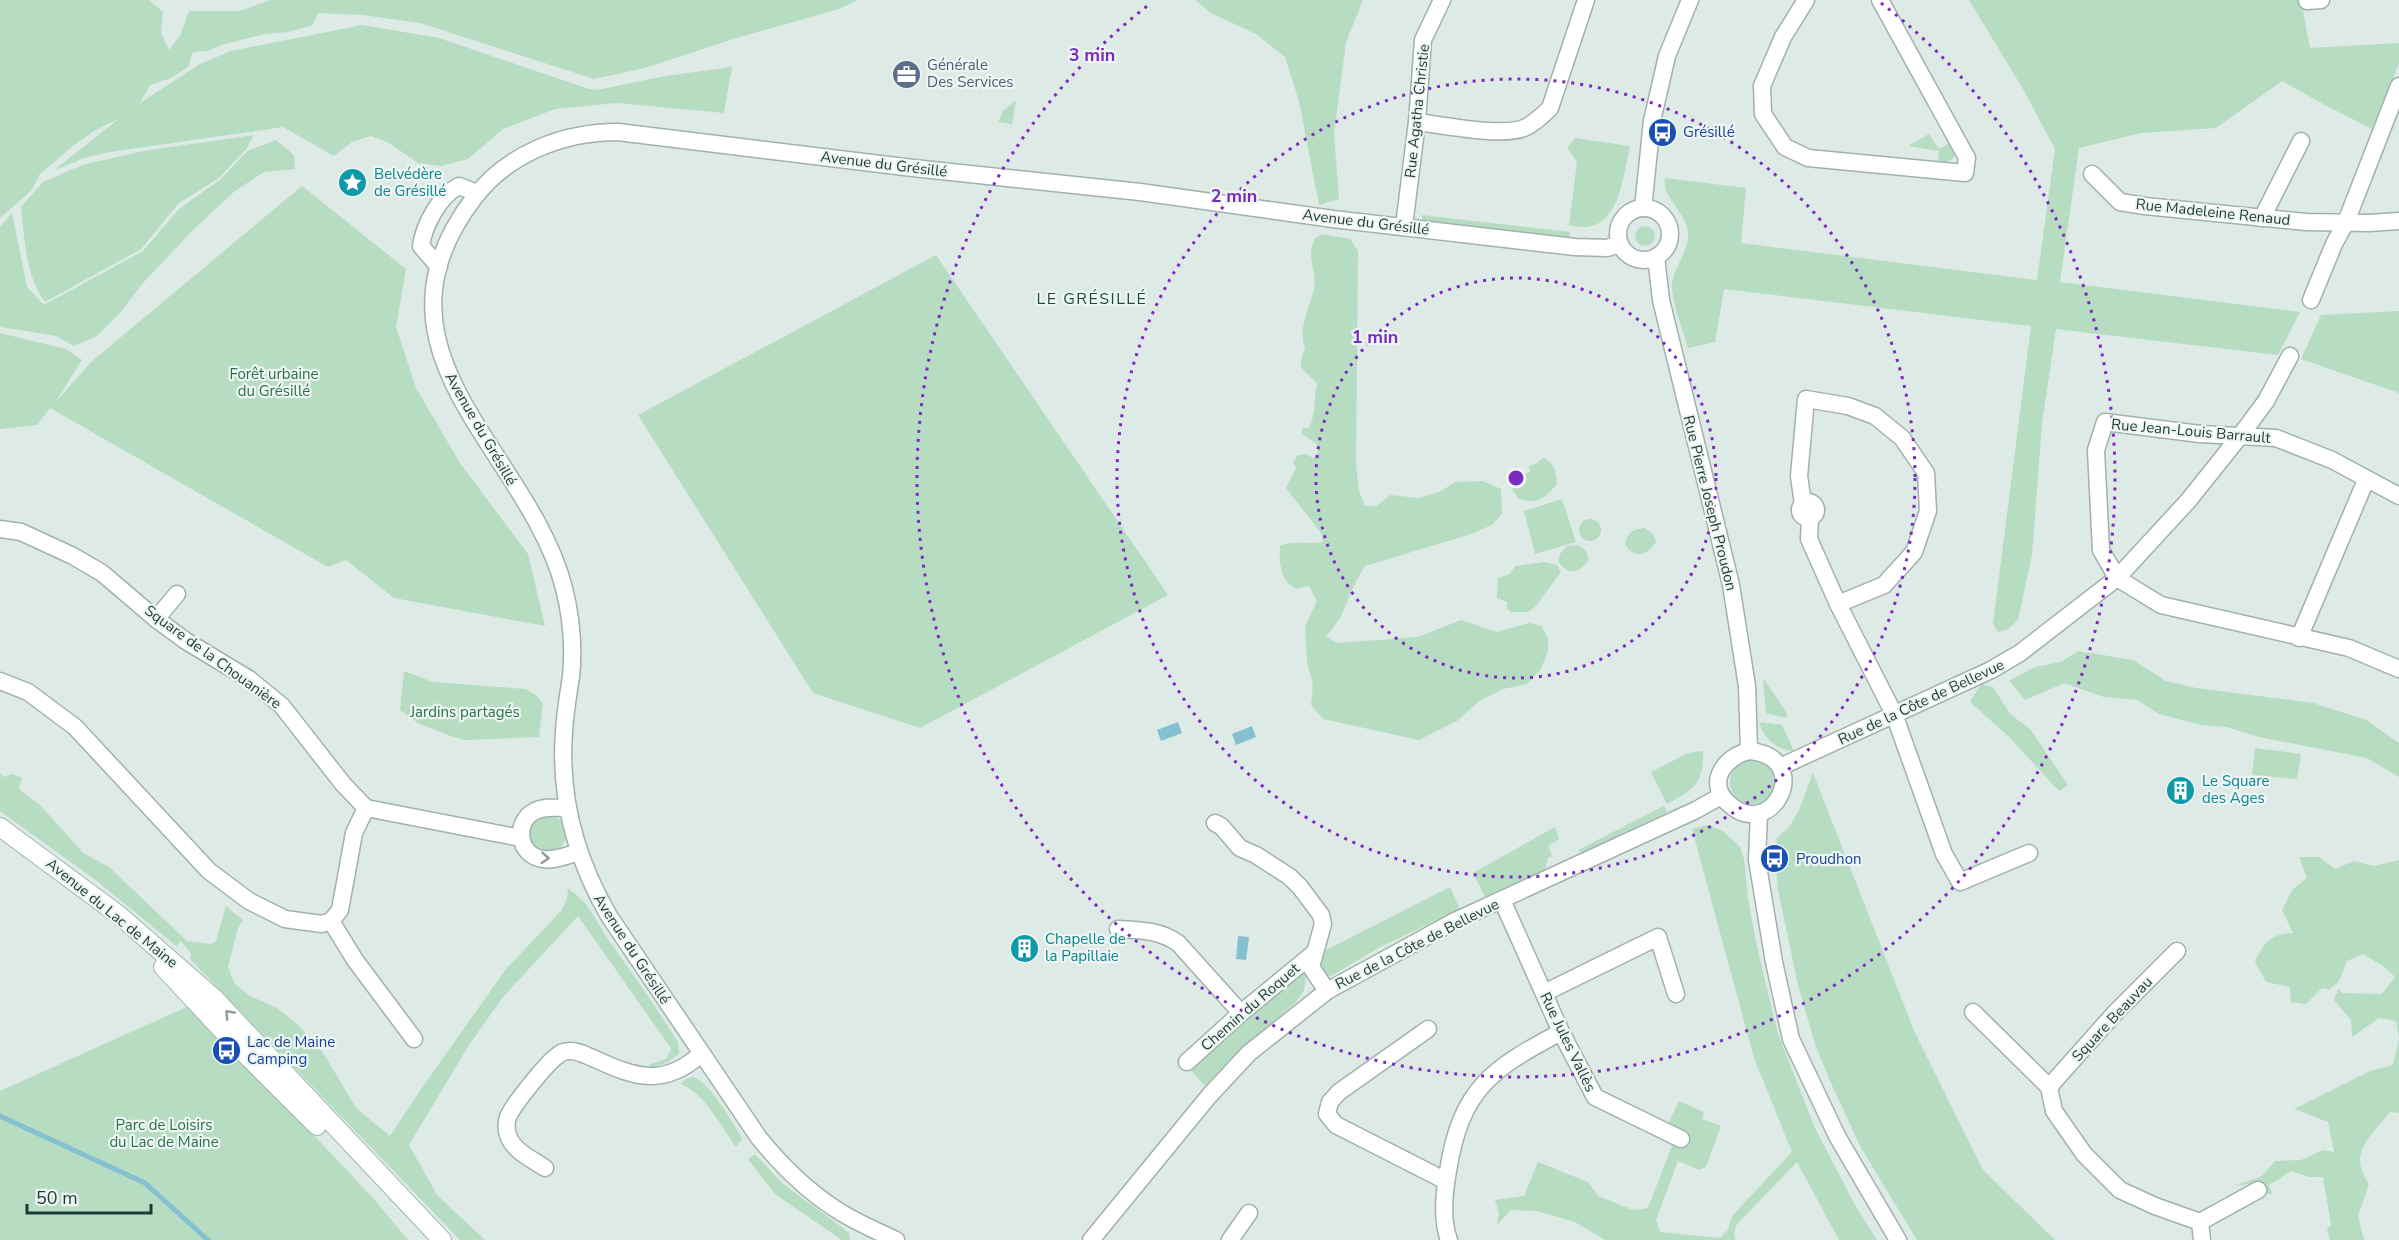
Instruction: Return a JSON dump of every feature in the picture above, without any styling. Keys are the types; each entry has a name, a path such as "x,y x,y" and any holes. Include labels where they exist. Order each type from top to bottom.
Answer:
{"street":[{"name":"Rue Agatha Christie","path":"1404,226 1417,122 1423,40 1442,0"},
{"path":"1417,122 1501,131 1515,131 1532,124 1550,108 1586,0"},
{"path":"1643,208 1652,121 1667,56 1690,0"},
{"path":"1806,0 1783,37 1762,86 1762,114 1785,147 1808,158 1965,173 1967,158 1880,0"},
{"path":"2311,300 2334,244 2346,222 2399,86"},
{"name":"Avenue du Grésillé","path":"896,1240 867,1234 820,1198 778,1160 750,1127 609,916 595,891 579,852 567,808 563,777 563,747 571,676 571,637 564,589 557,566 538,523 450,381 442,361 435,322 435,294 439,267 453,229 477,193 504,168 535,149 577,136 618,132 913,168 1140,192 1575,247 1607,248 1620,244"},
{"path":"2262,218 2301,141"},
{"name":"Rue Madeleine Renaud","path":"2092,174 2120,202 2306,222 2399,221"},
{"path":"439,267 421,246 428,225 450,190 459,186 477,193"},
{"path":"1643,208 1658,212 1664,217 1670,231 1665,250 1656,257 1646,260 1637,259 1625,252 1620,244 1619,230 1626,216 1643,208"},
{"name":"Rue Pierre Joseph Proudon","path":"1656,257 1661,300 1731,585 1747,686 1749,751"},
{"name":"Rue de la Côte de Bellevue","path":"1780,767 2001,665 2117,578 2188,501 2240,436 2266,401 2290,356"},
{"path":"1838,604 1884,585 1914,552 1928,511 1926,473 1902,438 1875,416 1848,406 1806,399 1799,476 1809,539 1838,604 1894,714 1944,854 1960,882 2029,853"},
{"name":"Rue Jean-Louis Barrault","path":"2399,496 2332,460 2276,438 2200,434 2105,422 2096,450 2101,550 2117,578 2161,605 2349,648 2399,669"},
{"path":"2300,638 2366,480"},
{"name":"Square de la Chouanière","path":"0,529 21,532 73,556 102,573 186,642 249,679 282,706 343,784 366,808"},
{"path":"156,619 177,594"},
{"path":"0,681 18,687 40,700 88,739 209,871 249,901 285,919 322,924 331,921 340,910 354,833 366,808 521,838"},
{"path":"1749,751 1762,752 1780,767 1785,780 1782,795 1773,807 1759,813 1743,813 1721,796 1719,778 1724,765 1737,754 1749,751"},
{"name":"Rue de la Côte de Bellevue","path":"1091,1240 1202,1105 1249,1053 1327,992 1434,932 1696,810 1721,796"},
{"path":"567,808 545,808 529,814 521,830 521,838 529,853 544,860 579,852"},
{"path":"1759,813 1756,840 1757,860 1774,962 1791,1039 1837,1136 1898,1240"},
{"path":"1215,823 1221,826 1240,848 1273,865 1300,887 1321,915 1323,924 1311,967 1327,992"},
{"name":"Avenue du Lac de Maine","path":"0,827 119,915 214,998 442,1240"},
{"name":"Avenue du Lac de Maine","path":"0,842 147,951 427,1240"},
{"name":"Rue Jules Vallès","path":"1502,900 1561,1032 1595,1097 1681,1139"},
{"path":"331,921 372,985 414,1039"},
{"path":"1118,929 1151,931 1167,936 1178,943 1241,1013"},
{"path":"1544,993 1658,937 1676,994"},
{"name":"Square Beauvau","path":"2049,1087 2114,1014 2177,951"},
{"name":"Chemin du Roquet","path":"1187,1062 1241,1013 1314,953"},
{"path":"1973,1012 2049,1087 2054,1111 2060,1120 2084,1154 2120,1190 2154,1206 2200,1222 2258,1190"},
{"path":"1428,1029 1339,1092 1330,1102 1326,1114 1336,1125 1446,1181"},
{"path":"1449,1240 1445,1223 1446,1181 1457,1130 1472,1100 1483,1085 1509,1061 1561,1032"},
{"path":"545,1168 511,1143 507,1122 516,1103 556,1056 568,1051 580,1052 622,1072 644,1077 665,1075 678,1070 700,1054"},
{"path":"1230,1240 1249,1213"},
{"path":"2200,1222 2202,1240"}],"green space":[{"path":"0,0 149,0 163,12 161,33 169,50 180,36 189,11 240,11 270,0 858,0 836,10 733,39 645,68 594,79 420,23 363,15 318,13 313,25 288,32 265,34 221,45 208,51 193,52 188,67 169,79 150,85 140,103 200,64 231,51 362,25 439,38 597,90 665,76 732,67 724,113 617,103 555,109 503,129 468,159 441,166 418,163 389,143 371,136 352,142 334,156 283,127 110,152 84,158 53,171 120,118 94,131 74,145 39,175 32,190 0,218"},
{"path":"1195,0 1363,0 1346,42 1334,133 1339,199 1319,205 1299,101 1285,57 1256,34 1211,13"},
{"path":"1969,0 2301,0 2310,48 2399,43 2399,63 2374,130 2282,81 2216,128 2141,133 2079,148 2060,282 2300,312 2278,355 2056,329 2042,424 2032,555 2018,620 2007,630 1998,632 1993,624 2031,326 1724,289 1715,342 1688,348 1672,285 1686,246 1688,232 1683,217 1666,191 1665,185 1665,178 1746,188 1741,243 2037,280 2055,149 2023,89"},
{"path":"1016,100 1012,124 998,122 1003,111"},
{"path":"1929,134 1939,149 1953,141 1957,151 1952,159 1938,163 1939,151 1908,146"},
{"path":"254,135 247,148 219,178 179,203 141,249 45,302 33,280 30,269 21,207 43,182 85,164 149,150"},
{"path":"1575,138 1630,146 1615,204 1608,215 1598,223 1586,227 1569,225 1577,162 1567,148"},
{"path":"276,140 294,155 295,169 264,172 235,191 195,228 97,336 74,346 56,336 0,327 0,227 12,213 27,287 44,305 143,251 179,209 221,179 247,151"},
{"name":"Forêt urbaine du Grésillé","path":"302,186 406,269 396,327 416,388 460,463 528,554 545,626 394,598 346,560 328,567 50,408 37,425 0,429 0,333 66,349 82,360 54,404 91,362"},
{"path":"1422,215 1570,232 1570,240 1422,223"},
{"path":"1641,226 1649,226 1655,232 1655,240 1649,246 1641,246 1635,240 1635,232"},
{"path":"1322,234 1350,239 1358,251 1356,464 1359,491 1365,506 1377,506 1390,495 1419,498 1439,492 1456,482 1483,481 1501,489 1502,514 1492,525 1468,535 1365,566 1340,618 1326,637 1338,643 1418,637 1461,620 1497,632 1529,623 1542,626 1548,639 1548,651 1541,669 1527,684 1503,689 1479,701 1457,721 1419,740 1323,719 1311,705 1313,684 1307,662 1305,627 1317,601 1309,586 1297,589 1291,586 1280,565 1280,546 1291,543 1323,542 1321,533 1286,488 1296,468 1293,462 1298,455 1306,454 1313,458 1318,452 1317,444 1302,434 1302,428 1309,428 1311,422 1317,383 1302,369 1301,361 1305,349 1303,325 1315,284 1311,249 1315,238"},
{"path":"936,255 1168,595 920,728 813,693 638,415"},
{"path":"2399,311 2399,393 2301,359 2321,315"},
{"path":"1543,458 1552,465 1557,484 1549,493 1536,501 1518,498 1512,489 1515,479 1530,472 1529,466"},
{"path":"1562,499 1576,542 1535,554 1524,511"},
{"path":"1590,519 1598,522 1601,530 1598,538 1590,541 1582,538 1579,530 1582,522"},
{"path":"1645,528 1653,534 1656,542 1645,553 1634,553 1625,545 1627,537 1634,530"},
{"path":"1578,545 1586,551 1589,560 1578,570 1567,570 1558,562 1560,554 1567,546"},
{"path":"1544,562 1557,565 1561,572 1535,607 1528,612 1511,612 1507,608 1507,602 1497,598 1498,578 1510,574 1515,566"},
{"path":"2078,651 2133,660 2166,681 2196,688 2313,703 2366,720 2399,743 2399,777 2367,758 2259,737 2227,727 2202,725 2159,714 2137,700 2104,697 2064,683 2025,700 2009,681 2035,667 2061,662"},
{"name":"Jardins partagés","path":"404,671 433,682 526,689 543,703 539,737 466,740 418,723 400,710"},
{"path":"1763,678 1787,713 1786,718 1766,713"},
{"path":"1981,684 1993,687 2010,714 2030,729 2068,785 2059,791 2008,736 1970,702"},
{"path":"1759,722 1782,725 1794,751 1772,743 1764,734"},
{"path":"2255,748 2301,754 2297,779 2252,775"},
{"path":"1703,751 1702,771 1695,784 1683,795 1667,804 1651,772 1688,753"},
{"path":"1752,760 1761,761 1768,766 1773,773 1773,791 1768,798 1761,803 1752,804 1743,803 1736,798 1731,791 1730,782 1731,773 1736,766 1743,761"},
{"path":"1813,773 1915,1033 1983,1170 2055,1240 1917,1240 1861,1148 1815,1044 1798,985 1778,890 1775,852 1777,838 1789,827 1799,810"},
{"path":"0,774 5,777 12,774 22,778 19,789 40,805 83,853 109,867 187,941 211,944 216,941 226,906 243,920 238,928 228,967 235,984 250,996 277,1008 297,1024 324,1054 356,1108 390,1136 506,969 561,911 567,899 568,889 591,911 653,1003 678,1042 679,1054 666,1063 652,1067 648,1065 666,1059 671,1050 670,1047 578,916 503,997 469,1045 409,1145 437,1195 485,1240 460,1240 190,959 191,953 181,941 176,946 97,881 0,811"},
{"path":"1664,806 1667,812 1581,853 1578,850"},
{"path":"547,815 560,821 566,834 560,847 547,853 534,847 528,834 534,821"},
{"path":"1708,825 1723,831 1740,847 1744,859 1757,947 1778,1034 1815,1128 1855,1205 1877,1240 1839,1240 1797,1162 1737,1224 1734,1233 1735,1240 1605,1240 1575,1222 1537,1211 1511,1210 1497,1225 1499,1213 1495,1200 1524,1196 1538,1162 1588,1182 1598,1196 1633,1210 1648,1208 1673,1143 1681,1146 1687,1133 1668,1124 1679,1101 1704,1112 1702,1119 1721,1126 1706,1167 1699,1170 1678,1161 1656,1220 1660,1232 1720,1238 1728,1230 1732,1216 1792,1152 1754,1058 1692,829"},
{"path":"1555,827 1559,839 1548,846 1552,856 1548,858 1545,870 1485,897 1473,873"},
{"path":"2299,857 2319,857 2335,869 2354,861 2374,866 2399,860 2399,1039 2396,1021 2379,1018 2352,1037 2351,1020 2334,1000 2338,989 2342,993 2382,994 2395,977 2386,968 2363,954 2347,961 2339,981 2329,990 2322,988 2306,1004 2291,1002 2290,987 2266,982 2255,962 2261,949 2269,940 2279,935 2293,933 2282,910 2293,889 2307,878"},
{"path":"1450,887 1460,909 1380,947 1331,976 1323,975 1319,967 1322,952"},
{"path":"1304,971 1306,977 1304,990 1296,1002 1232,1058 1205,1086 1192,1072 1193,1063"},
{"name":"Parc de Loisirs du Lac de Maine","path":"191,1005 373,1198 408,1240 0,1240 0,1091"},
{"path":"2399,1039 2399,1113 2390,1112 2369,1137 2361,1154 2360,1163 2369,1184 2358,1216 2364,1240 2330,1240 2327,1229 2331,1225 2323,1177 2309,1177 2291,1171 2269,1185 2272,1194 2267,1194 2257,1183 2234,1186 2262,1176 2275,1161 2301,1160 2323,1150 2334,1152 2328,1122 2294,1109 2370,1071 2393,1065"},
{"path":"693,1077 700,1080 713,1094 741,1136 742,1139 736,1147 704,1102 680,1084"},
{"path":"755,1154 783,1184 849,1233 850,1240 842,1240 775,1194 748,1159"}],"water":[{"path":"1178,722 1182,733 1161,741 1157,730"},
{"path":"1252,726 1256,737 1236,745 1232,734"},
{"path":"1238,936 1249,937 1246,960 1236,959"}],"waterway":[{"path":"0,1116 145,1183 208,1240"}],"place":[{"name":"Générale Des Services","path":"906,74"},
{"name":"Grésillé","path":"1662,132"},
{"name":"Belvédère de Grésillé","path":"353,183"},
{"name":"Le Square des Ages","path":"2181,790"},
{"name":"Proudhon","path":"1775,859"},
{"name":"Chapelle de la Papillaie","path":"1024,948"},
{"name":"Lac de Maine Camping","path":"226,1051"}],"district":[{"name":"LE GRÉSILLÉ","path":"1092,298"}]}
